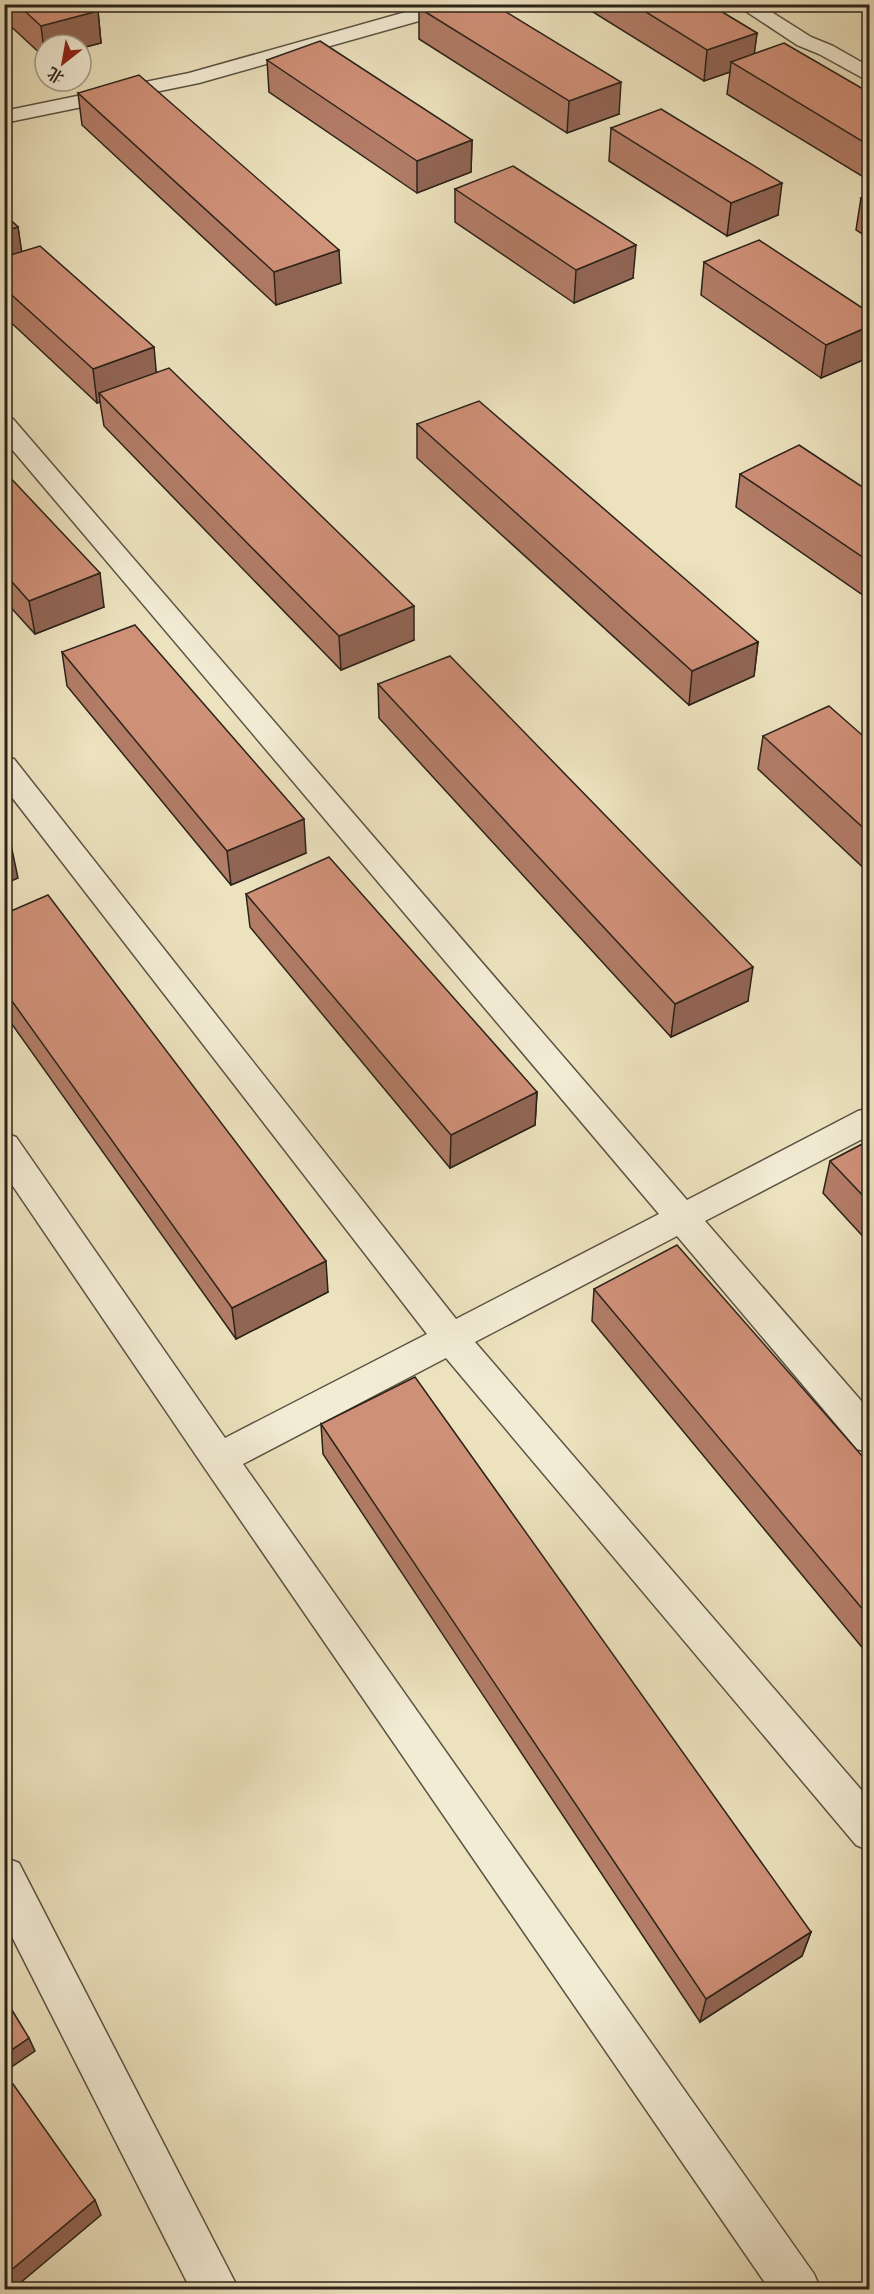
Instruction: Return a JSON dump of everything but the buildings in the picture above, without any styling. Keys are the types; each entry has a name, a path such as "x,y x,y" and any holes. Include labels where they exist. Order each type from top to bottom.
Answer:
{"street":[{"path":"4,117 192,79 458,4"},
{"path":"744,4 804,41 826,50 870,76"},
{"path":"4,424 870,1438"},
{"path":"4,766 450,1338 870,1831"},
{"path":"219,1459 870,1120"},
{"path":"4,1146 219,1459 798,2289"},
{"path":"4,1877 216,2289"}]}
